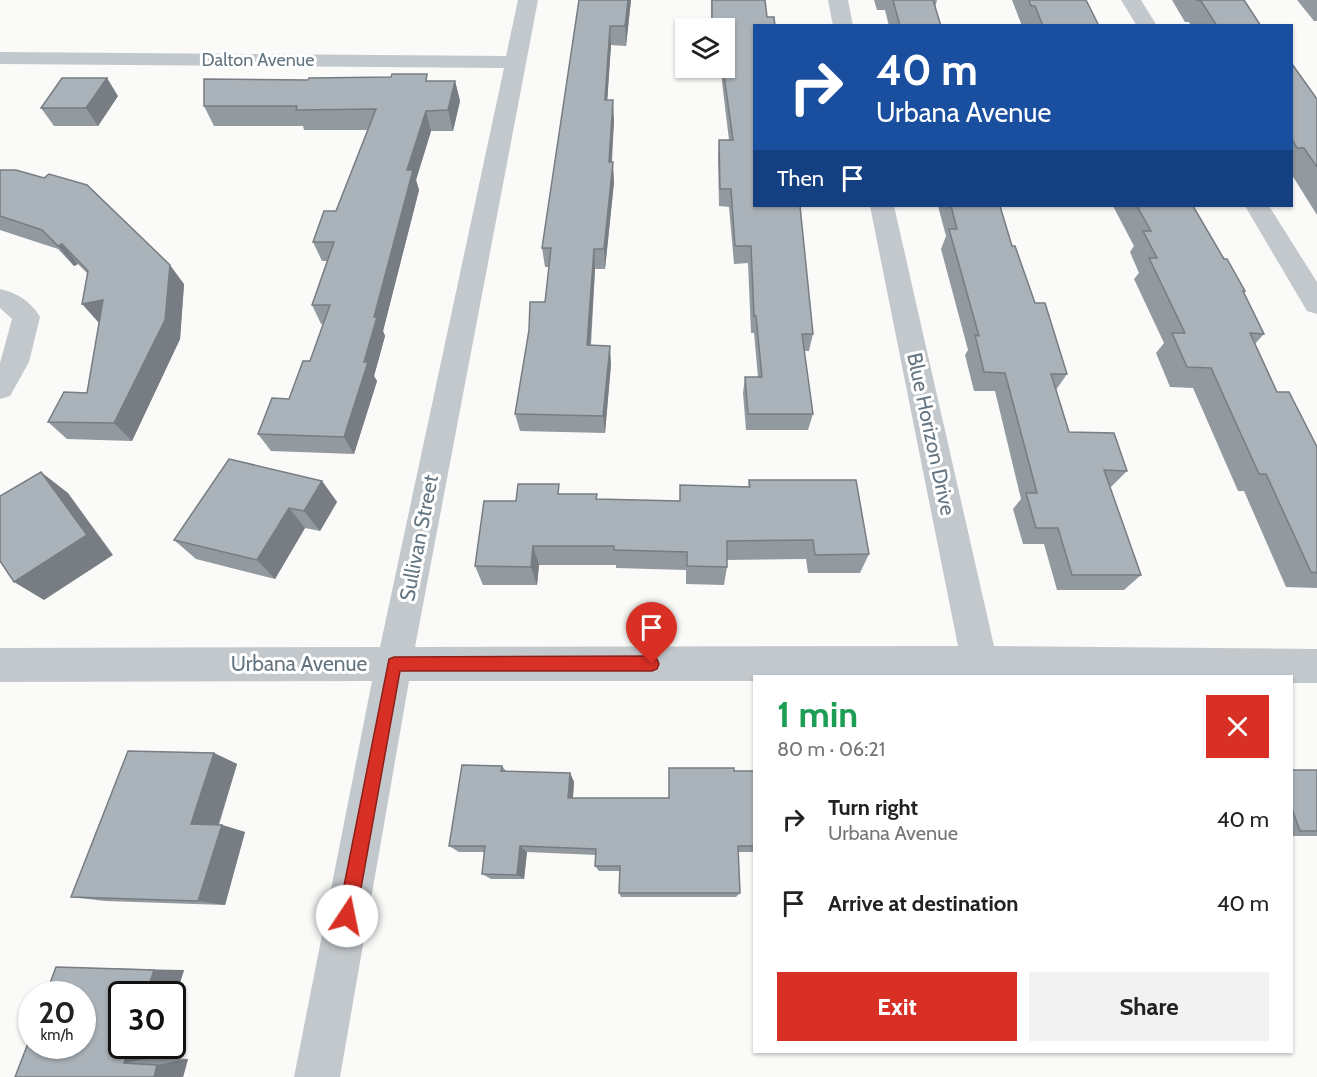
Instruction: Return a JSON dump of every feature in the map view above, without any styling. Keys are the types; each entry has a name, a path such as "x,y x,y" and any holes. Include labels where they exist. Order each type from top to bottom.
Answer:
{"street":[{"name":"Sullivan Street","path":"317,1077 394,664 528,0"},
{"path":"838,0 843,24"},
{"path":"1131,0 1145,24"},
{"name":"Dalton Avenue","path":"0,58 515,62"},
{"name":"Blue Horizon Drive","path":"882,207 980,663"},
{"path":"1258,207 1317,304"},
{"path":"0,298 8,300 26,317 15,362 0,388"},
{"name":"Urbana Avenue","path":"0,665 980,663 1317,666"}],"building":[{"path":"579,0 628,0 625,26 610,26 605,100 613,100 609,162 613,162 604,249 594,249 587,345 610,346 603,416 515,414 529,330 530,302 545,302 551,248 542,248"},
{"path":"712,0 765,0 767,17 774,17 775,24 753,24 753,207 800,207 813,334 802,334 813,414 748,414 745,377 762,377 756,316 754,316 751,246 735,246 731,189 720,189 719,140 733,140 724,78 735,78 735,18 712,18"},
{"path":"893,0 933,0 940,24 899,24"},
{"path":"1029,0 1086,0 1098,24 1042,24 1035,6 1031,6"},
{"path":"1196,0 1244,0 1260,24 1216,24 1201,1"},
{"path":"1293,65 1317,99 1317,167 1304,148 1297,148 1293,141"},
{"path":"392,74 427,74 426,81 455,81 448,110 426,111 407,170 413,170 374,317 377,317 364,362 368,362 344,437 258,434 272,398 289,399 303,361 310,361 330,305 312,305 334,242 313,242 324,211 336,211 376,109 296,110 297,106 204,106 204,79 308,80 309,78 391,77"},
{"path":"62,78 107,78 86,108 41,108"},
{"path":"0,170 16,170 44,178 49,174 87,185 170,265 165,320 114,423 48,422 64,392 87,393 103,300 82,304 88,271 62,244 58,246 42,230 0,216"},
{"path":"951,207 1000,207 1012,246 1015,246 1035,303 1045,303 1067,374 1051,374 1069,432 1114,433 1127,471 1104,470 1141,575 1072,575 1058,528 1036,528 1026,493 1037,493 1005,373 984,372 975,335 979,336 949,229 957,229"},
{"path":"1138,207 1194,207 1245,291 1243,291 1264,334 1250,333 1277,392 1289,392 1317,447 1317,573 1311,572 1266,474 1259,474 1211,368 1187,367 1172,333 1185,333 1149,258 1157,258 1143,231 1151,231"},
{"path":"229,459 322,481 304,511 289,508 257,560 174,540"},
{"path":"41,472 87,535 14,582 0,561 0,496"},
{"path":"749,480 856,480 869,554 815,555 813,540 727,541 727,567 687,566 687,552 614,550 614,546 533,546 531,567 475,566 484,501 516,501 518,484 559,484 558,494 597,494 596,499 680,501 680,485 750,487"},
{"path":"128,751 214,753 191,824 222,825 198,901 71,897"},
{"path":"462,765 502,766 501,771 570,773 568,798 669,798 669,768 734,768 734,771 753,771 753,846 738,846 740,893 619,893 620,866 595,866 596,849 520,846 517,875 482,874 485,846 449,846"},
{"path":"1293,770 1317,770 1317,831 1300,831 1293,812"},
{"path":"56,967 154,970 150,981 108,981 108,1059 125,1059 124,1063 157,1065 154,1077 15,1077 22,1059 96,1059 96,981 51,981"}],"route":[{"path":"347,916 394,664 652,664"}]}
